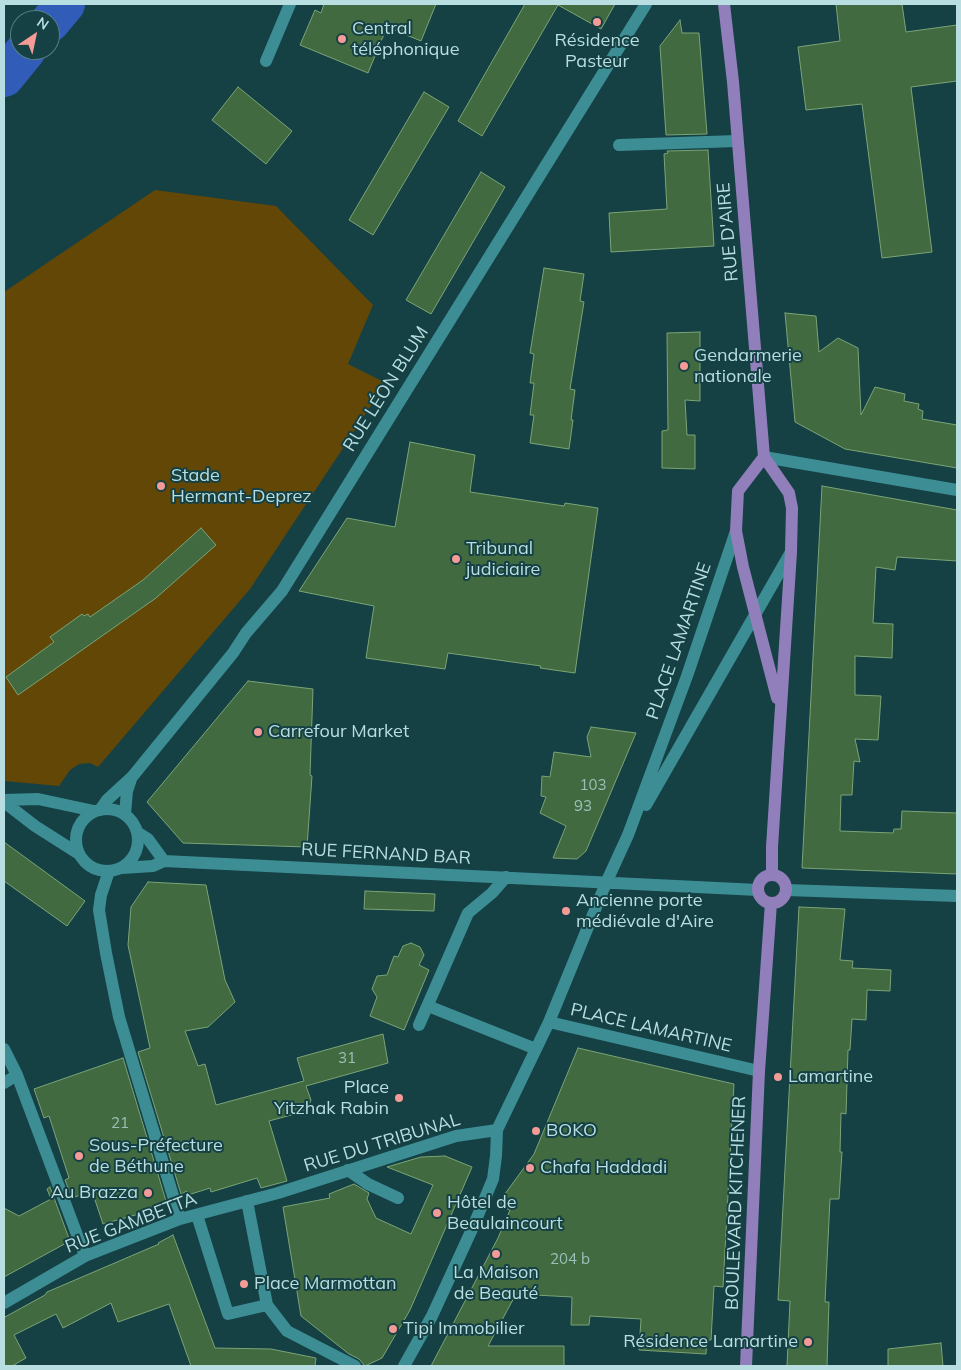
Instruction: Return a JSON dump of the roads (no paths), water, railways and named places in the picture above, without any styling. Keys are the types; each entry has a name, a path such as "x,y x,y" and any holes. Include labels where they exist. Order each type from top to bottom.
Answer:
{"main road":[{"name":"RUE D'AIRE","path":"724,4 733,82 764,458"},
{"name":"PLACE LAMARTINE","path":"772,874 771,855 791,552 792,508 789,493 764,458 738,491 736,531 743,567 780,709"},
{"path":"772,874 781,877 787,890 783,898 776,903 771,903 764,900 758,890 758,885 763,877 772,874"},
{"path":"759,1071 771,903"},
{"name":"BOULEVARD KITCHENER","path":"746,1366 759,1071"}],"street":[{"path":"266,61 290,4"},
{"name":"RUE LÉON BLUM","path":"132,777 233,653 246,633 282,591 646,4"},
{"path":"619,145 737,141"},
{"path":"764,458 957,490"},
{"name":"PLACE LAMARTINE","path":"736,531 687,676 628,835 606,883 549,1022 759,1071"},
{"name":"PLACE LAMARTINE","path":"628,835 791,552"},
{"path":"79,854 76,845 78,830 86,817 97,811 132,777"},
{"path":"124,814 126,791 132,777"},
{"path":"38,799 97,811 113,809 124,814 132,822 137,832 136,852 130,862 115,869 92,867 79,854 35,826 4,801 38,799"},
{"path":"137,832 148,840 164,861"},
{"name":"RUE FERNAND BAR","path":"115,869 154,866 164,861 606,883"},
{"path":"115,869 101,895 99,910 110,973 119,1017 180,1220"},
{"path":"419,1025 468,913 492,893 506,877"},
{"path":"606,883 758,890"},
{"path":"787,890 957,896"},
{"path":"428,1006 536,1049"},
{"path":"404,1366 440,1298 474,1227 493,1179 497,1130 549,1022"},
{"path":"4,1049 18,1076 85,1256"},
{"path":"4,1082 18,1076"},
{"name":"RUE DU TRIBUNAL","path":"278,1192 456,1136 497,1130"},
{"path":"348,1170 368,1184 398,1198"},
{"name":"RUE GAMBETTA","path":"4,1303 85,1256 180,1220 278,1192"},
{"path":"247,1201 267,1305 287,1331 355,1366"},
{"path":"197,1215 228,1314 267,1305"}],"waterway":[{"path":"60,10 65,4"},
{"path":"4,77 18,60"}],"place":[{"name":"Résidence Pasteur","path":"597,22"},
{"name":"Central téléphonique","path":"342,39"},
{"name":"Gendarmerie nationale","path":"684,366"},
{"name":"Stade Hermant-Deprez","path":"161,486"},
{"name":"Tribunal judiciaire","path":"456,559"},
{"name":"Carrefour Market","path":"258,732"},
{"name":"Ancienne porte médiévale d'Aire","path":"566,911"},
{"name":"Lamartine","path":"778,1077"},
{"name":"Place Yitzhak Rabin","path":"399,1098"},
{"name":"BOKO","path":"536,1131"},
{"name":"Sous-Préfecture de Béthune","path":"79,1156"},
{"name":"Chafa Haddadi","path":"530,1168"},
{"name":"Au Brazza","path":"148,1193"},
{"name":"Hôtel de Beaulaincourt","path":"437,1213"},
{"name":"La Maison de Beauté","path":"496,1254"},
{"name":"Place Marmottan","path":"244,1284"},
{"name":"Tipi Immobilier","path":"393,1329"},
{"name":"Résidence Lamartine","path":"808,1342"}]}
